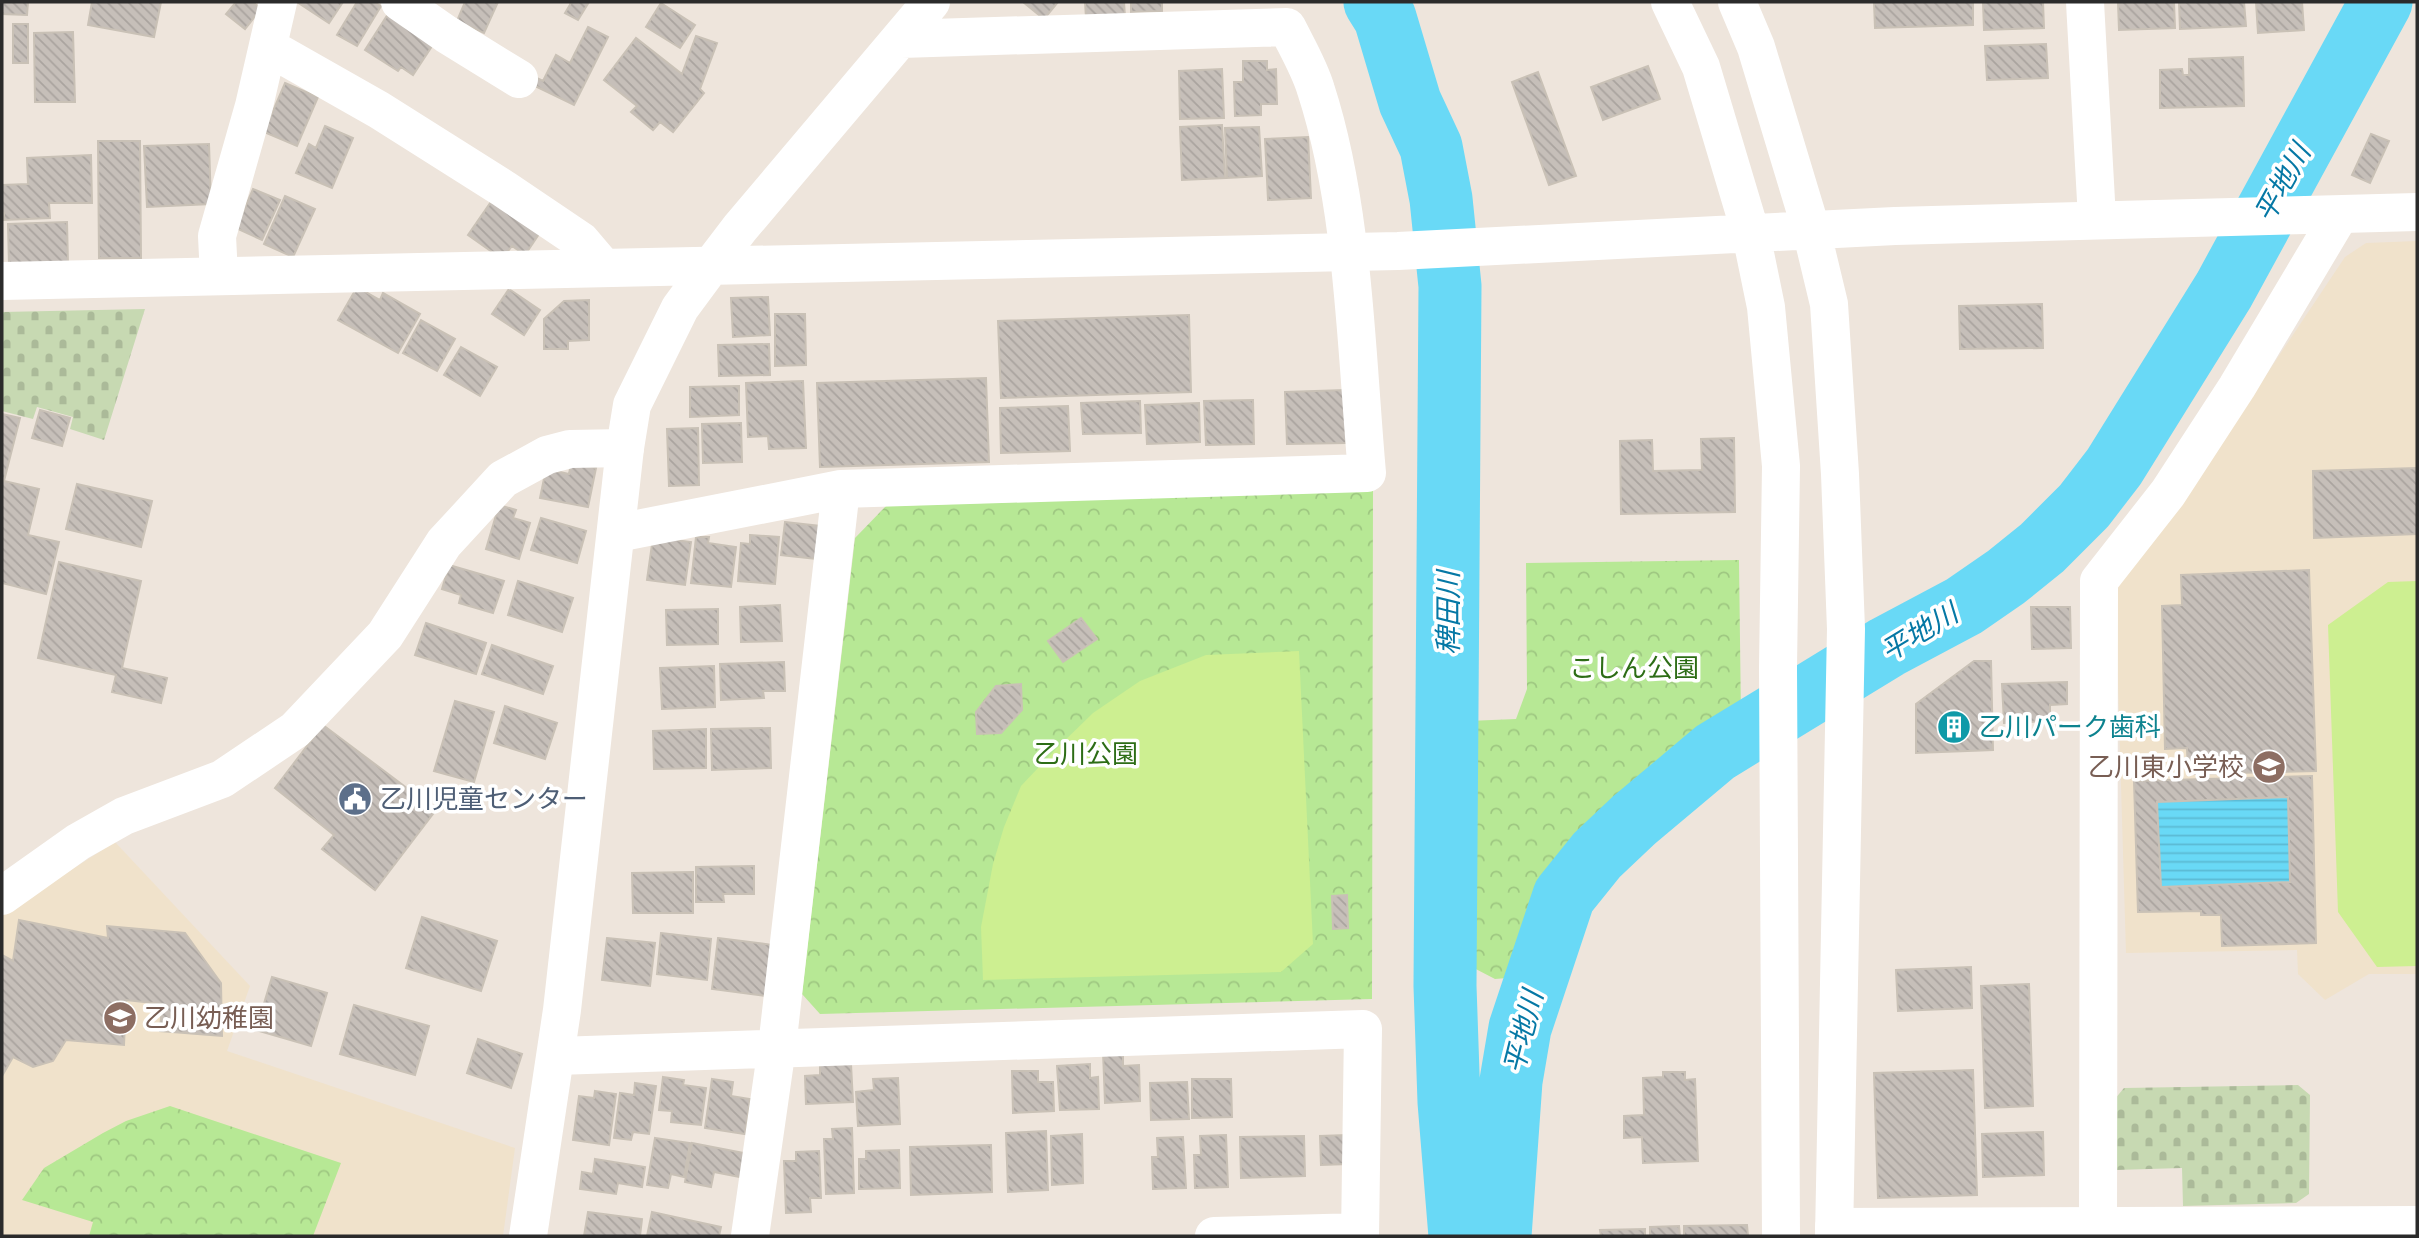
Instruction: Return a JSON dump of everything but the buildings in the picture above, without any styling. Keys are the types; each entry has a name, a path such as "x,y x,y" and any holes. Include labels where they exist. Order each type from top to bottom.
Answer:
{"street":[{"path":"219,276 217,236 278,2"},
{"path":"400,2 519,79"},
{"path":"528,1236 556,1056 632,405 680,308 711,266 931,2"},
{"path":"1670,2 1701,67 1751,234 1766,307 1781,466 1778,668 1782,1236"},
{"path":"1737,2 1756,47 1811,229 1829,304 1840,474 1846,629 1834,1231 2098,1231 2417,1225"},
{"path":"2085,2 2097,219"},
{"path":"617,533 841,489 1367,472 1348,251 1332,153 1316,88 1287,27 901,39"},
{"path":"268,47 379,110 504,189 581,241 604,268"},
{"path":"2,281 1398,251 1532,246 1811,229 2417,212"},
{"path":"2098,1231 2099,581 2168,493 2237,387 2339,216"},
{"path":"2,896 78,842 124,816 222,779 295,730 385,635 444,542 503,479 547,455 570,449 625,448"},
{"path":"750,1236 777,1047 841,489"},
{"path":"556,1056 1363,1028 1360,1234 1214,1236"}],"shaded area":[{"name":"乙川東小学校","path":"2417,241 2417,974 2369,974 2325,1000 2298,974 2297,950 2126,953 2115,584 2234,423 2345,257 2366,243"},
{"name":"乙川幼稚園","path":"115,842 250,986 227,1051 515,1148 503,1236 2,1236 2,914"}],"green space":[{"path":"145,309 104,440 70,429 73,417 37,407 33,419 2,411 2,312"},
{"name":"乙川公園","path":"1373,491 1372,999 820,1014 802,994 855,538 886,506"},
{"name":"こしん公園","path":"1739,560 1741,720 1638,802 1552,892 1519,977 1495,979 1468,965 1468,721 1516,719 1527,689 1526,563"},
{"path":"2417,581 2417,966 2377,967 2338,912 2328,625 2388,582"},
{"path":"1299,651 1313,944 1281,972 983,980 981,927 993,864 1004,827 1021,786 1055,750 1093,713 1140,681 1206,655"},
{"path":"2298,1085 2310,1095 2309,1194 2296,1203 2183,1206 2182,1168 2116,1170 2114,1100 2124,1088"},
{"path":"170,1106 341,1163 313,1236 89,1236 93,1222 22,1200 44,1168 126,1121"}],"water":[{"path":"2288,797 2290,882 2161,887 2157,802"}],"waterway":[{"name":"稗田川","path":"1375,2 1385,18 1410,102 1431,147 1441,199 1450,286 1445,986 1449,1102 1460,1236"},
{"name":"平地川","path":"1500,1236 1511,1081 1520,1028 1564,896 1597,855 1715,752 1887,647 1964,606 2042,548 2084,506 2114,467 2224,290 2381,2"}],"place":[{"name":"乙川パーク歯科","path":"1954,727"},
{"name":"乙川東小学校","path":"2269,767"},
{"name":"乙川児童センター","path":"355,799"},
{"name":"乙川幼稚園","path":"120,1018"}]}
